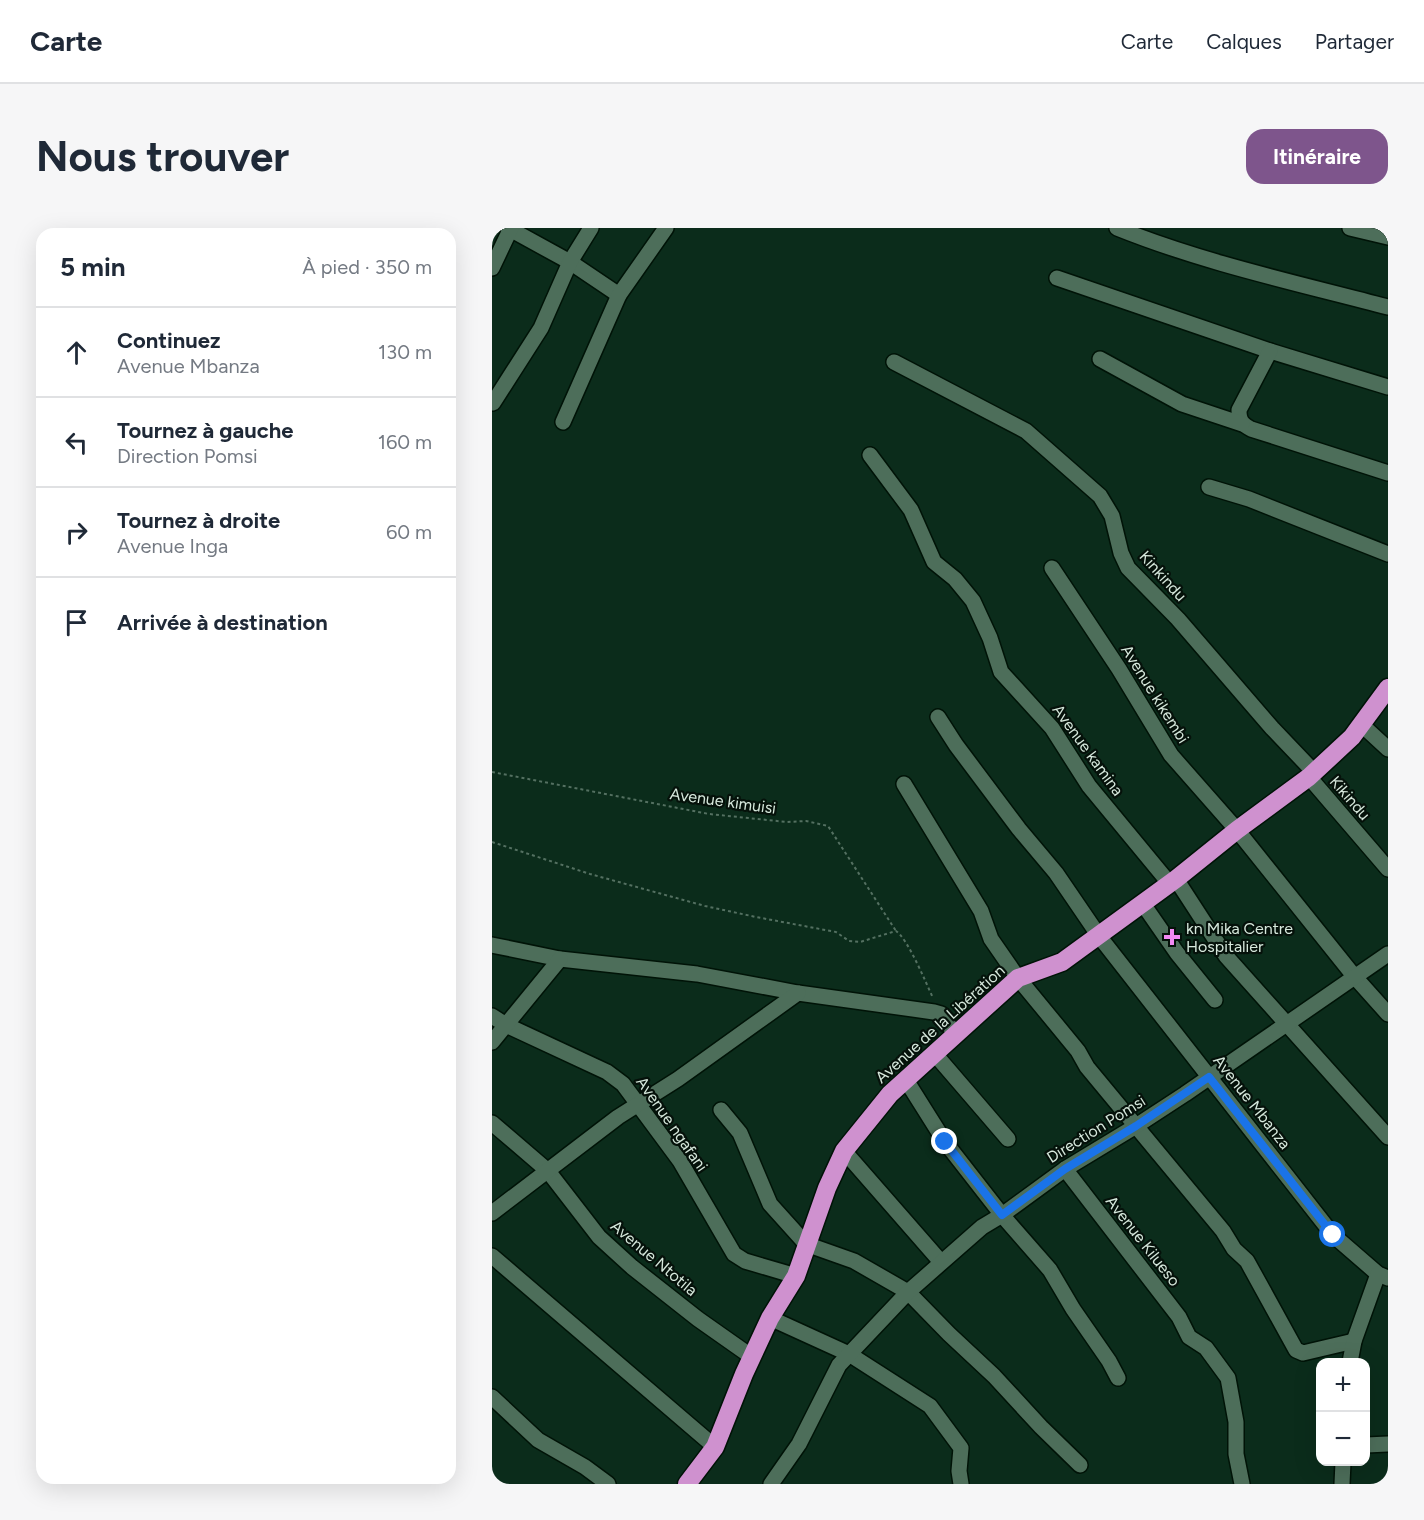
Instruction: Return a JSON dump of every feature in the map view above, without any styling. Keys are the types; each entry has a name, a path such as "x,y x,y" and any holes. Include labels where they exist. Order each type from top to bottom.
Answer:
{"highway":[{"name":"Avenue de la Libération","path":"687,1484 715,1447 770,1318 796,1276 827,1188 844,1151 866,1122 934,1053 1018,978 1062,962 1173,882 1237,830 1312,775 1362,725 1388,688"}],"street":[{"path":"492,268 510,228 570,262 619,295"},
{"path":"492,403 541,328 570,262 591,228"},
{"path":"563,422 619,295 666,228"},
{"path":"1117,228 1153,243 1388,307"},
{"path":"1350,228 1388,237"},
{"path":"1057,278 1270,351 1388,387"},
{"path":"1242,424 1239,410 1270,351"},
{"path":"1100,359 1182,404 1388,473"},
{"name":"Kinkindu","path":"894,362 1026,431 1100,496 1112,516 1121,553 1128,568 1178,620 1312,775"},
{"name":"Avenue kamina","path":"870,455 911,510 934,562 955,579 973,601 1002,672 1052,728 1089,786 1173,882 1226,957 1388,1137"},
{"path":"1209,487 1249,499 1388,554"},
{"name":"Avenue kikembi","path":"1052,568 1119,669 1171,754 1237,830 1354,976 1388,1014"},
{"name":"Avenue Mbanza","path":"938,717 1018,829 1056,873 1099,936 1333,1235 1383,1276"},
{"path":"1362,725 1388,749"},
{"name":"Kikindu","path":"1312,775 1388,869"},
{"path":"904,784 981,911 991,939 1018,978 1078,1051 1087,1067 1223,1232 1234,1249 1247,1261 1296,1350 1303,1353 1354,1341"},
{"path":"1143,904 1177,953 1215,1000"},
{"path":"492,945 560,959 697,974 798,993 941,1014 955,1034"},
{"name":"Direction Pomsi","path":"771,1484 800,1444 839,1365 908,1292 982,1227 1065,1169 1136,1126 1209,1077 1388,954"},
{"path":"492,1042 560,959"},
{"path":"492,1213 549,1172 618,1117 678,1079 798,993"},
{"name":"Avenue ngafani","path":"492,1016 607,1071 638,1103 680,1161 734,1254 745,1261 796,1276"},
{"path":"934,1053 1008,1139"},
{"path":"906,1080 945,1142 1002,1215 1050,1270 1118,1378"},
{"path":"721,1110 740,1133 770,1204 806,1244 854,1261 908,1292 1080,1465"},
{"name":"Avenue Ntotila","path":"492,1123 549,1172 599,1236 632,1267 752,1358"},
{"path":"844,1151 942,1262"},
{"name":"Avenue Kilueso","path":"1065,1169 1179,1317 1189,1337 1206,1348 1228,1378 1236,1422 1236,1454 1242,1484"},
{"path":"492,1256 715,1447"},
{"path":"1351,1358 1354,1341 1383,1276"},
{"path":"770,1318 849,1354 930,1406 961,1448 958,1471 961,1484"},
{"path":"492,1397 538,1440 585,1467 608,1484"},
{"path":"1370,1445 1388,1444"},
{"path":"1342,1484 1343,1466"}],"path":[{"name":"Avenue kimuisi","path":"492,772 709,814 787,822 806,821 828,826 896,931"},
{"path":"492,842 590,874 705,906 836,932 849,941 860,942 896,931 906,944 941,1014"}],"place":[{"name":"kn Mika Centre Hospitalier","path":"1172,937"}],"route":[{"path":"945,1142 1002,1215 1065,1169 1136,1126 1209,1077 1333,1235"}]}
